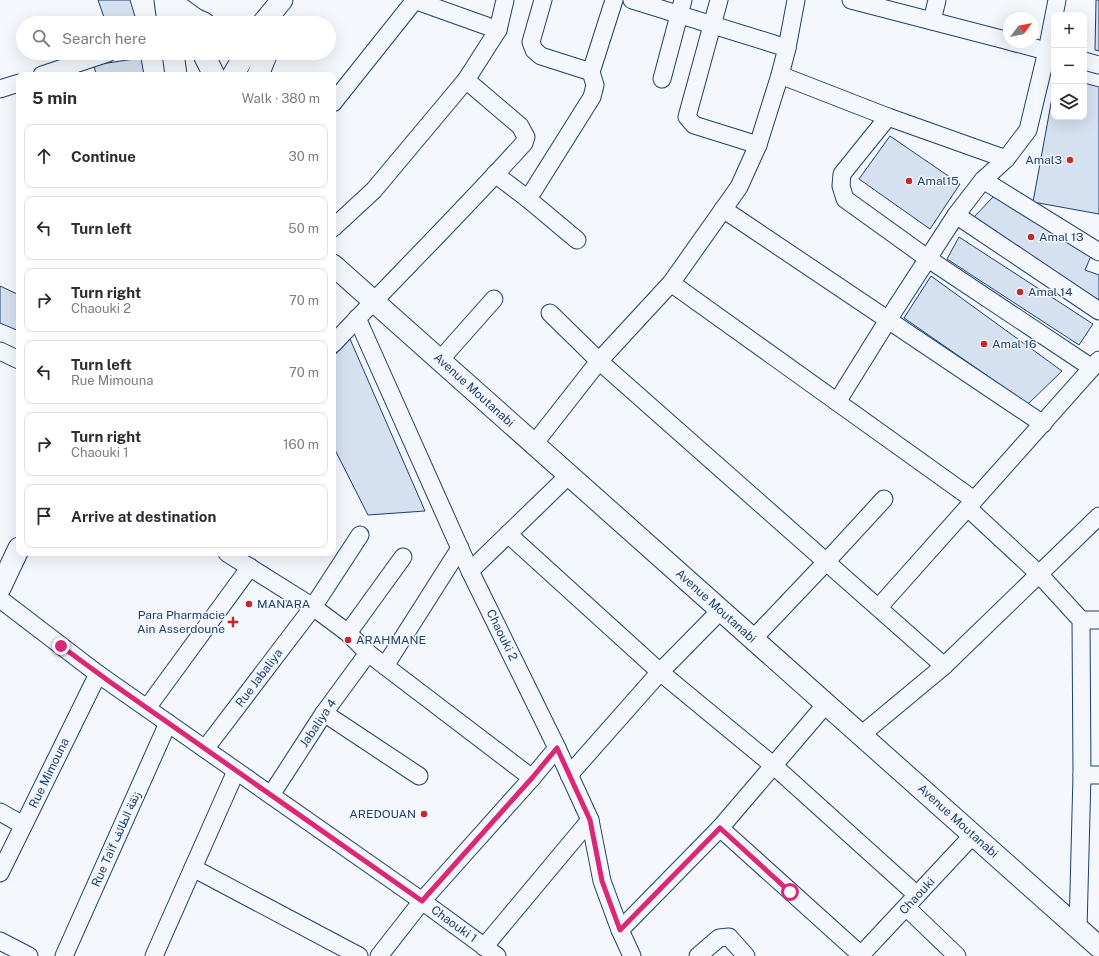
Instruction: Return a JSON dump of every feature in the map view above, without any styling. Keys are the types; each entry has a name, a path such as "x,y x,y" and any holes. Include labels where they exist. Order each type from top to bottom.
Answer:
{"street":[{"path":"269,16 282,0"},
{"path":"280,16 286,0"},
{"path":"336,99 415,0 498,30"},
{"path":"336,225 374,190 466,80 498,30 505,0"},
{"path":"543,0 531,42 534,50 541,56 591,72"},
{"path":"528,199 592,97 595,85 591,72 614,0"},
{"path":"632,0 681,7 712,25 787,48"},
{"path":"719,0 688,117 694,125 758,145"},
{"path":"534,444 599,361 671,283 739,187 758,145 780,75 787,48 796,0"},
{"path":"851,0 1003,39"},
{"path":"932,21 937,0"},
{"path":"1051,48 1057,0"},
{"path":"662,79 681,7"},
{"path":"176,11 187,16"},
{"path":"837,402 927,258 956,215 983,180 1006,159 1028,130 1051,52 1035,48"},
{"path":"51,72 87,60"},
{"path":"173,60 175,72"},
{"path":"206,60 212,72"},
{"path":"235,72 242,60"},
{"path":"259,72 264,60"},
{"path":"1087,62 1099,64"},
{"path":"780,75 888,117 1006,159"},
{"path":"336,341 373,300 524,143 526,137 520,126 466,80"},
{"path":"0,89 16,84"},
{"path":"879,608 1096,364 927,258 845,199 841,186 842,174 888,117"},
{"path":"495,174 528,199 577,240"},
{"path":"983,180 1099,252"},
{"path":"723,209 1043,424"},
{"path":"956,215 1099,311"},
{"name":"Avenue Moutanabi","path":"336,268 1099,948"},
{"path":"671,283 837,402 971,504 1081,620 1082,775 1078,929"},
{"path":"440,360 494,299"},
{"path":"550,313 599,361 828,561 944,666"},
{"name":"Chaouki 2","path":"357,318 470,571 557,748 590,820 602,881 620,930 632,956"},
{"path":"0,351 16,359"},
{"path":"470,571 569,475"},
{"path":"753,639 828,561 884,499"},
{"path":"861,735 944,666 1039,574 1097,522"},
{"path":"508,534 660,672 774,766 912,901 957,956"},
{"name":"Rue Jabaliya","path":"205,749 313,607 360,536"},
{"path":"385,666 460,548"},
{"path":"0,588 16,554"},
{"path":"231,556 313,607 348,633 385,666 532,778"},
{"path":"348,633 403,557"},
{"path":"147,708 250,567"},
{"name":"Chaouki 1","path":"0,599 98,674 491,951"},
{"path":"569,775 660,672 721,610"},
{"path":"1081,620 1099,620"},
{"name":"Jabaliya 4","path":"271,795 324,713 368,652"},
{"name":"Rue Mimouna","path":"0,873 98,674"},
{"path":"620,930 720,828 826,704"},
{"path":"324,713 419,776"},
{"name":"Rue Taïf زنقة الطائف","path":"64,956 168,723"},
{"path":"379,956 422,901 557,748"},
{"path":"154,956 236,771"},
{"path":"1082,775 1099,775"},
{"path":"0,812 23,825"},
{"path":"491,951 590,820"},
{"path":"720,828 860,956"},
{"name":"Chaouki","path":"860,956 973,835"},
{"path":"193,868 360,956"},
{"path":"698,956 719,938 729,937 746,956"},
{"path":"0,941 29,956"},
{"path":"1093,956 1099,948"}],"building":[{"path":"98,0 130,0 135,16 104,16"},
{"path":"1096,0 1099,0 1099,51 1095,50"},
{"path":"128,60 141,60 143,72 95,72 94,65"},
{"name":"Amal3","path":"1087,84 1099,87 1099,214 1033,202 1051,103 1051,120 1087,120"},
{"name":"Amal15","path":"890,136 960,184 930,229 859,179"},
{"name":"Amal 13","path":"994,196 1091,256 1085,270 1099,275 1099,302 973,218"},
{"name":"Amal 14","path":"959,237 1093,324 1079,345 947,259"},
{"name":"Amal 16","path":"931,276 1062,371 1028,404 904,318"},
{"path":"0,286 16,294 16,330 0,323"},
{"path":"350,339 425,511 368,515 336,452 336,354"}],"place":[{"name":"Amal3","path":"1070,160"},
{"name":"Amal15","path":"909,181"},
{"name":"Amal 13","path":"1031,237"},
{"name":"Amal 14","path":"1020,292"},
{"name":"Amal 16","path":"984,344"},
{"name":"MANARA","path":"249,604"},
{"name":"Para Pharmacie Ain Asserdoune","path":"233,622"},
{"name":"ARAHMANE","path":"348,640"},
{"name":"AREDOUAN","path":"424,814"}],"route":[{"path":"61,646 98,674 422,901 557,748 590,820 602,881 620,930 720,828 790,892"}]}
